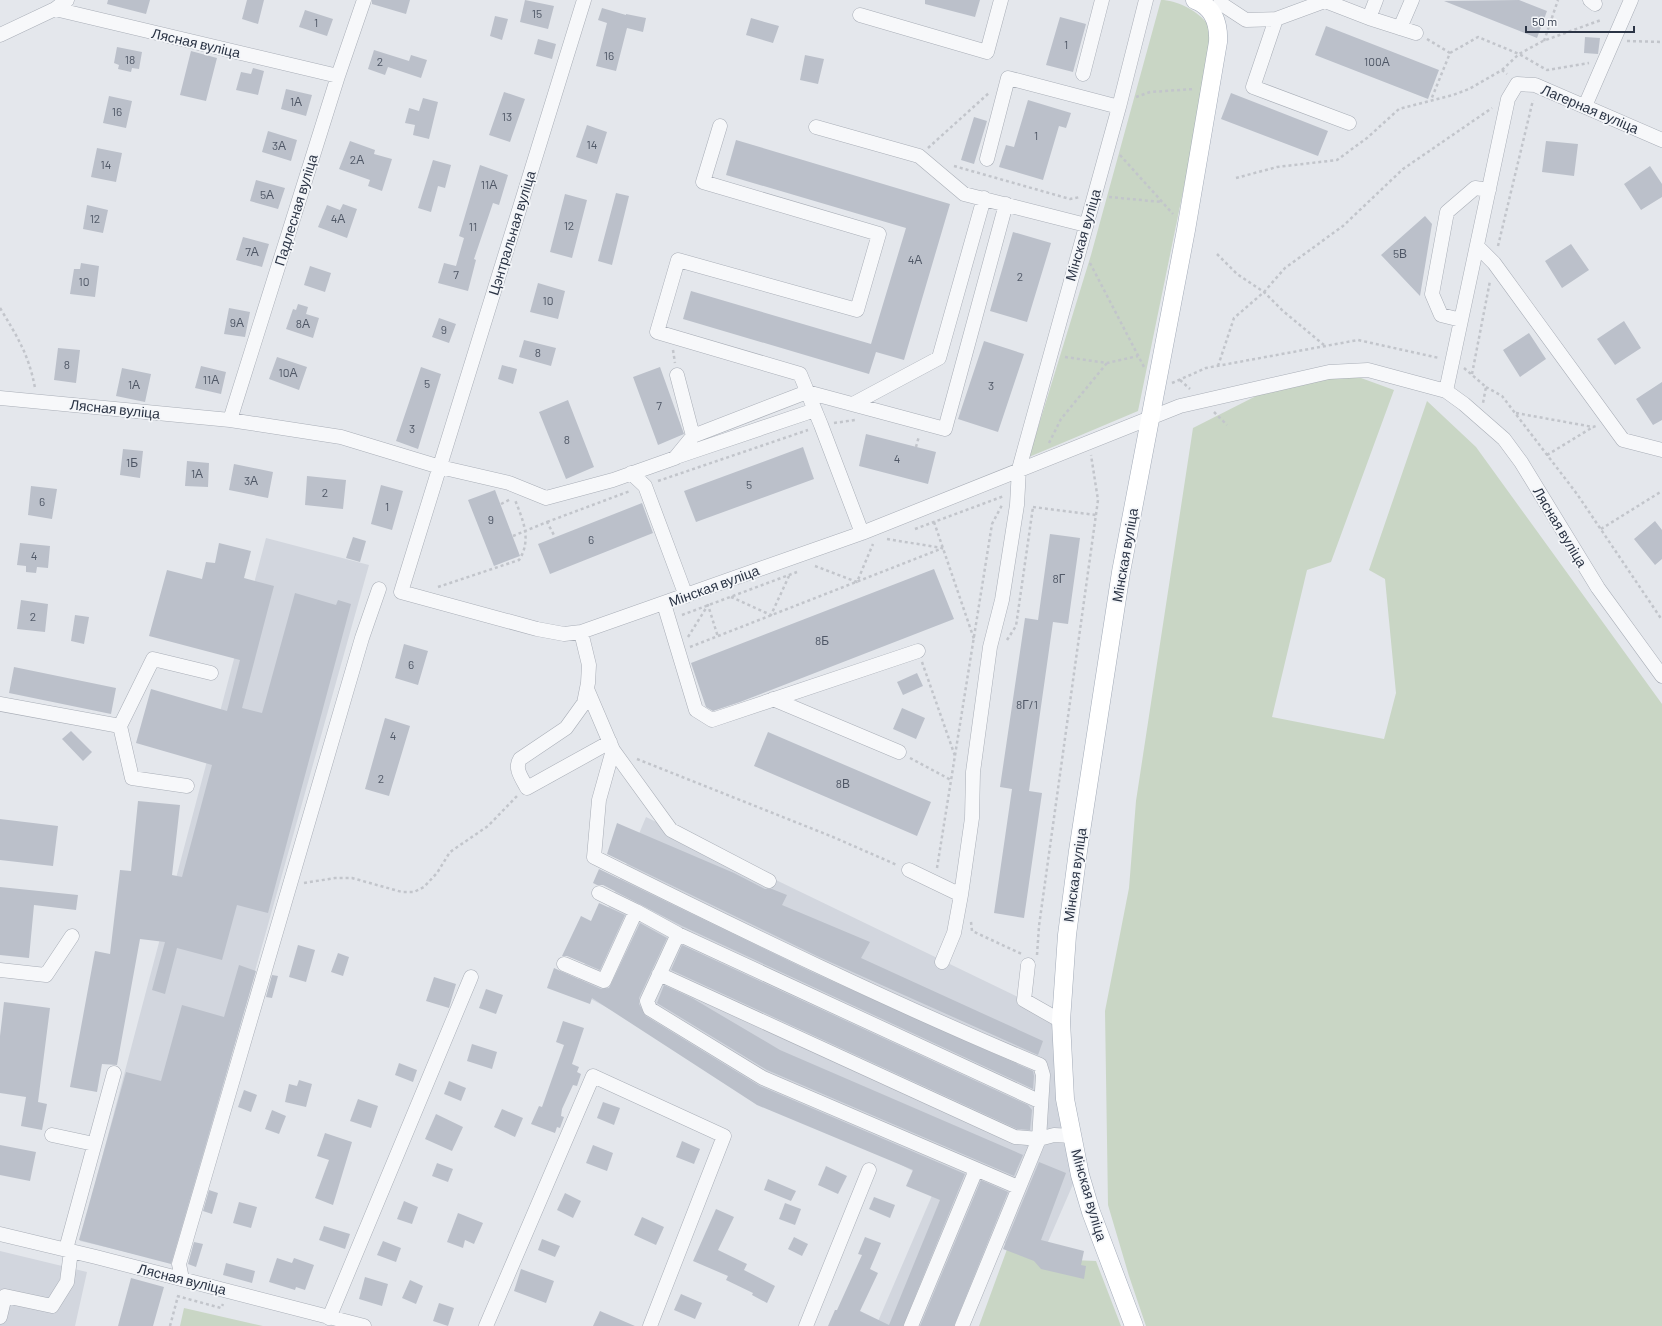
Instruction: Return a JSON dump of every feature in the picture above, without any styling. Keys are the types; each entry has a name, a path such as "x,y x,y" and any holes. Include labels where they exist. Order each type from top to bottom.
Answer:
{"main road":[{"path":"1195,0 1218,10"},
{"name":"Мінская вуліца","path":"1134,1326 1091,1212 1072,1136 1065,1099 1061,1021 1067,935 1078,851 1121,572 1186,230 1210,87 1218,10"}],"street":[{"path":"0,36 55,9 67,0"},
{"name":"Падлесная вуліца","path":"230,420 338,76 364,0"},
{"name":"Цэнтральная вуліца","path":"406,594 440,467 584,0"},
{"path":"860,15 987,52 1001,0"},
{"path":"1083,74 1102,0"},
{"name":"Мінская вуліца","path":"1019,469 1080,243 1109,143 1146,0"},
{"path":"1368,18 1376,0"},
{"path":"1400,28 1412,0"},
{"path":"1585,106 1631,0"},
{"path":"1218,10 1246,20 1276,19 1325,1 1368,18 1416,33"},
{"name":"Лясная вуліца","path":"55,9 338,76"},
{"path":"1276,19 1253,87 1349,123"},
{"path":"987,159 1008,78 1119,104"},
{"path":"1150,418 1180,406 1329,372 1368,370 1446,391 1508,99 1517,84"},
{"name":"Лагерная вуліца","path":"1517,84 1535,85 1662,140"},
{"path":"720,126 703,182 879,234 857,310 678,260 657,332 800,374 862,533"},
{"path":"816,127 919,156 964,194 1086,225"},
{"path":"1461,320 1440,314 1432,294 1447,212 1475,188 1489,190"},
{"path":"853,404 939,358 984,198"},
{"path":"675,458 694,436 807,392 945,430 1006,204"},
{"path":"1477,246 1494,263 1623,440 1662,450"},
{"path":"677,375 694,436"},
{"name":"Лясная вуліца","path":"1446,391 1470,408 1504,439 1521,462 1598,588 1662,676"},
{"name":"Лясная вуліца","path":"0,398 230,420"},
{"path":"230,420 341,437 440,467 509,483 546,498 613,480 815,410"},
{"name":"Мінская вуліца","path":"406,594 543,630 564,634 581,632 862,533 944,501 1019,469 1150,418"},
{"path":"942,962 954,933 961,894 972,818 973,772 990,647 1002,600 1017,505 1019,469"},
{"path":"631,473 645,486 686,596"},
{"path":"182,1279 179,1264 362,638 379,589"},
{"path":"664,604 696,710 712,720 918,651"},
{"path":"581,632 589,665 584,703 566,728 520,758 517,764 518,771 527,788 612,746"},
{"path":"187,786 132,778 120,726 153,659 211,673"},
{"path":"587,688 612,746 670,830 769,881"},
{"path":"773,699 899,752"},
{"path":"0,704 120,726"},
{"path":"612,746 599,800 594,858 696,908 969,1035 1040,1065 1043,1075 1039,1139 962,1326"},
{"path":"909,870 961,894"},
{"path":"599,893 678,934 1041,1102"},
{"path":"564,964 604,981 636,911"},
{"path":"678,934 647,1001 650,1009 763,1078 1018,1187"},
{"path":"0,970 46,975 72,936"},
{"path":"1029,960 1024,1000 1061,1021"},
{"path":"660,974 1015,1137 1039,1139 1054,1136 1072,1136"},
{"path":"329,1318 471,977"},
{"path":"0,1317 5,1296 52,1306 67,1282 68,1250 94,1144 114,1073"},
{"path":"486,1326 593,1076 724,1136 650,1326"},
{"path":"52,1135 94,1144"},
{"path":"806,1326 869,1170"},
{"path":"911,1326 976,1170"},
{"name":"Лясная вуліца","path":"0,1234 364,1326"}],"path":[{"path":"1543,41 1558,0"},
{"path":"1236,178 1277,167 1337,160 1367,138 1398,108 1469,89 1502,70 1519,54 1543,41 1601,20"},
{"path":"1416,33 1450,53"},
{"path":"1431,100 1450,53 1478,37 1519,54 1547,70 1604,61"},
{"path":"1614,40 1662,42"},
{"path":"1502,70 1517,84"},
{"path":"919,156 976,103 1008,78"},
{"path":"1472,374 1494,263 1535,85"},
{"path":"1119,104 1150,92 1210,87"},
{"path":"1218,366 1234,318 1264,292 1285,268 1343,226 1404,169 1479,116 1508,99"},
{"path":"1109,143 1186,230"},
{"path":"947,164 1070,199 1094,195 1162,202"},
{"path":"1080,243 1146,371"},
{"path":"1217,254 1237,274 1264,292 1283,311 1325,345"},
{"path":"0,308 23,346 32,372 38,402"},
{"path":"670,336 677,375"},
{"path":"1050,355 1108,362 1138,356"},
{"path":"1040,461 1061,419 1108,362"},
{"path":"1486,387 1502,396 1516,413 1600,529 1662,620"},
{"path":"1211,409 1227,425"},
{"path":"1516,413 1593,427"},
{"path":"513,536 645,486 821,425 859,419"},
{"path":"1547,455 1593,427 1609,421"},
{"path":"912,432 919,434 916,447"},
{"path":"970,920 972,930 1029,960 1040,918 1098,500 1089,442"},
{"path":"1600,529 1662,491"},
{"path":"935,882 992,524 1007,495"},
{"path":"406,594 466,579 519,560 523,555 526,530 514,498 501,504"},
{"path":"1017,505 1096,515"},
{"path":"1004,644 1016,626 1033,507"},
{"path":"547,522 556,537"},
{"path":"934,522 974,640"},
{"path":"887,539 943,548"},
{"path":"857,582 873,544"},
{"path":"678,652 943,548"},
{"path":"815,566 857,582"},
{"path":"771,615 789,576"},
{"path":"731,597 771,615"},
{"path":"678,652 708,605 718,637"},
{"path":"918,651 955,756"},
{"path":"612,746 909,870"},
{"path":"899,752 951,780"},
{"path":"288,888 314,881 346,878 402,892 414,892 424,887 437,873 450,852 488,826 508,803 527,788"},
{"path":"170,1326 182,1279"},
{"path":"178,1296 222,1308"}],"shaded area":[{"path":"266,538 369,565 173,1263 80,1241"},
{"path":"646,817 1051,1013 1074,1182 1044,1251 992,1241 955,1326 876,1326 937,1184 574,990"},
{"path":"0,1251 87,1272 75,1326 0,1326"}],"green space":[{"path":"1161,0 1167,0 1185,6 1202,18 1209,28 1212,50 1138,411 1029,457 1091,255"},
{"path":"1350,374 1394,390 1331,562 1307,570 1272,717 1384,739 1396,693 1385,579 1369,570 1427,401 1476,447 1662,704 1662,1326 1146,1326 1129,1276 1108,1205 1105,1011 1129,888 1136,801 1193,428 1262,393"},
{"path":"1013,1233 1072,1260 1096,1261 1121,1326 979,1326"},
{"path":"184,1308 263,1326 180,1326"}],"building":[{"path":"108,0 150,0 146,14 107,4"},
{"path":"247,0 264,0 258,24 242,19"},
{"path":"372,0 410,0 406,14 372,4"},
{"path":"525,0 554,6 548,29 520,22"},
{"path":"925,0 980,0 975,17 925,4"},
{"path":"1519,0 1547,11 1537,38 1444,1"},
{"path":"602,8 626,15 646,18 643,32 627,28 616,71 596,66 607,23 598,20"},
{"path":"305,10 333,19 327,36 299,27"},
{"path":"495,16 508,19 502,40 490,36"},
{"path":"1060,17 1086,24 1073,72 1046,65"},
{"path":"751,18 779,26 773,43 746,35"},
{"path":"1326,26 1439,70 1428,99 1315,55"},
{"path":"1585,37 1600,38 1598,54 1584,53"},
{"path":"538,39 556,44 552,59 534,54"},
{"path":"117,47 142,52 139,69 132,68 131,72 118,69 119,65 114,63"},
{"path":"374,50 409,61 411,55 427,60 421,78 388,67 385,75 368,69"},
{"path":"191,51 217,58 206,101 180,95"},
{"path":"805,55 824,59 818,84 800,80"},
{"path":"253,68 264,71 258,95 236,90 241,72 251,74"},
{"path":"286,89 312,95 306,116 281,109"},
{"path":"504,92 525,99 510,142 489,135"},
{"path":"1231,93 1328,131 1318,156 1221,119"},
{"path":"109,96 132,101 126,128 103,123"},
{"path":"423,98 438,102 429,139 413,135 415,125 405,123 409,108 419,111"},
{"path":"1028,100 1071,113 1066,128 1059,126 1043,180 999,167 1006,145 1014,147"},
{"path":"974,117 987,121 974,164 961,160"},
{"path":"587,125 607,132 597,164 576,157"},
{"path":"268,131 297,140 291,161 262,152"},
{"path":"736,140 950,204 904,360 876,352 869,374 683,319 691,291 871,344 906,228 726,175"},
{"path":"350,141 375,150 374,154 392,159 382,191 368,186 370,180 339,169"},
{"path":"1546,141 1578,144 1574,176 1542,172"},
{"path":"97,148 122,153 116,182 91,177"},
{"path":"433,160 451,165 445,188 438,186 431,212 418,208"},
{"path":"480,165 508,175 499,205 493,203 474,259 476,260 468,291 438,283 444,263 456,266 464,238 459,236"},
{"path":"1650,166 1662,184 1662,197 1641,210 1624,184"},
{"path":"256,180 285,188 278,209 250,201"},
{"path":"616,193 629,196 612,265 598,261"},
{"path":"565,194 587,200 572,258 550,252"},
{"path":"343,204 357,209 347,238 318,227 327,205 340,210"},
{"path":"87,205 108,210 103,233 83,229"},
{"path":"1425,216 1432,224 1420,296 1381,255"},
{"path":"1013,232 1051,243 1027,322 990,311"},
{"path":"243,237 269,244 262,267 236,260"},
{"path":"1571,244 1589,270 1562,288 1545,261"},
{"path":"81,263 99,266 95,297 70,294 74,269 80,269"},
{"path":"310,266 331,273 325,292 304,285"},
{"path":"538,283 565,291 558,319 530,312"},
{"path":"298,304 308,307 306,314 319,318 313,338 286,329 293,309 296,310"},
{"path":"229,308 250,312 245,337 224,334"},
{"path":"439,318 456,324 449,343 432,337"},
{"path":"1624,321 1641,348 1615,365 1597,339"},
{"path":"1529,333 1546,359 1520,377 1503,350"},
{"path":"524,340 556,348 551,366 519,357"},
{"path":"984,341 1024,354 998,432 958,419"},
{"path":"58,348 80,350 76,383 54,380"},
{"path":"277,357 307,367 299,390 269,379"},
{"path":"502,365 517,369 513,384 498,379"},
{"path":"201,366 226,372 221,394 195,388"},
{"path":"421,367 441,374 418,449 396,441"},
{"path":"660,367 684,434 658,445 633,377"},
{"path":"122,368 151,374 145,402 116,396"},
{"path":"1662,382 1662,420 1653,425 1636,399"},
{"path":"568,400 594,467 566,479 539,412"},
{"path":"866,434 936,452 928,484 859,466"},
{"path":"803,447 814,479 696,522 684,491"},
{"path":"123,449 143,451 140,478 120,475"},
{"path":"187,461 209,463 208,487 185,486"},
{"path":"234,464 273,472 268,498 229,490"},
{"path":"307,476 346,480 343,509 305,505"},
{"path":"381,485 403,491 392,530 371,524"},
{"path":"31,486 57,489 52,519 28,515"},
{"path":"495,490 520,556 494,566 468,500"},
{"path":"642,503 653,533 550,574 538,544"},
{"path":"1655,521 1662,530 1662,559 1655,565 1634,539"},
{"path":"1050,534 1080,538 1068,624 1053,622 1029,791 1042,793 1024,918 994,913 1012,789 1000,787 1025,618 1038,620"},
{"path":"353,537 366,541 360,562 346,558"},
{"path":"20,543 50,546 48,568 37,567 36,573 26,572 26,566 17,565"},
{"path":"219,543 251,551 244,578 274,586 242,708 262,713 295,593 336,605 338,600 351,604 268,913 237,905 222,960 177,948 165,994 152,990 165,942 140,939 117,1065 102,1064 97,1092 70,1087 95,951 110,954 120,870 131,871 138,801 180,805 172,875 182,877 212,765 136,743 151,689 227,711 240,660 149,636 167,570 202,579 206,562 215,563"},
{"path":"934,569 954,619 740,702 713,711 706,707 691,663"},
{"path":"21,600 48,604 45,632 17,629"},
{"path":"75,615 89,617 84,644 71,641"},
{"path":"404,644 428,651 418,685 395,678"},
{"path":"14,667 116,688 111,714 9,693"},
{"path":"917,673 923,686 903,695 897,682"},
{"path":"902,708 925,718 916,739 893,729"},
{"path":"385,718 410,726 389,796 365,789"},
{"path":"71,731 92,752 83,761 62,739"},
{"path":"768,732 931,802 917,836 754,766"},
{"path":"0,819 58,826 53,866 0,860"},
{"path":"617,823 734,873 765,889 772,889 787,895 782,905 870,942 861,958 1043,1041 1038,1055 819,957 607,854"},
{"path":"599,869 812,972 1033,1071 1033,1089 682,926 603,885 593,883"},
{"path":"0,887 78,895 76,910 34,905 29,958 0,955"},
{"path":"599,903 625,915 600,970 567,956 562,956 581,916 591,921"},
{"path":"640,923 667,938 639,998 639,1004 646,1016 760,1086 965,1174 903,1326 828,1326 835,1310 837,1310 862,1255 858,1254 865,1237 881,1243 870,1269 878,1273 860,1311 889,1325 940,1200 906,1186 913,1170 757,1105 592,998 590,1004 547,988 554,968 601,989 609,988"},
{"path":"298,945 315,950 306,982 289,977"},
{"path":"682,945 1028,1105 1032,1110 1030,1130 1017,1129 671,970"},
{"path":"338,953 349,957 343,976 331,972"},
{"path":"239,965 256,971 171,1264 79,1240 126,1072 161,1081 182,1005 224,1017"},
{"path":"272,975 278,976 272,998 266,997"},
{"path":"434,977 456,984 449,1008 426,1001"},
{"path":"664,985 692,998 780,1050 1023,1155 1014,1176 767,1070 657,1003"},
{"path":"486,989 503,995 496,1014 479,1008"},
{"path":"4,1002 50,1008 38,1102 47,1104 42,1130 21,1126 26,1097 0,1093 0,1036"},
{"path":"563,1021 584,1028 572,1064 579,1067 577,1072 581,1074 577,1086 573,1085 562,1109 561,1116 564,1117 560,1128 557,1127 555,1133 531,1124 539,1106 542,1107 564,1045 556,1042"},
{"path":"472,1044 497,1052 492,1069 467,1061"},
{"path":"399,1063 417,1070 413,1082 395,1075"},
{"path":"299,1080 312,1084 306,1107 285,1102 289,1084 297,1086"},
{"path":"449,1081 466,1088 461,1101 444,1094"},
{"path":"244,1090 257,1095 251,1112 238,1107"},
{"path":"358,1099 378,1106 371,1128 350,1121"},
{"path":"603,1102 620,1108 614,1125 597,1118"},
{"path":"502,1109 523,1118 515,1137 494,1127"},
{"path":"272,1110 286,1116 279,1134 265,1129"},
{"path":"436,1114 463,1127 452,1151 425,1139"},
{"path":"325,1133 352,1142 333,1205 315,1198 329,1160 317,1156"},
{"path":"682,1141 700,1149 694,1164 676,1157"},
{"path":"0,1145 36,1152 30,1181 0,1175"},
{"path":"593,1145 613,1153 607,1171 586,1163"},
{"path":"1039,1162 1066,1173 1041,1240 1084,1251 1081,1265 1086,1266 1084,1279 1041,1269 1034,1261 1003,1249"},
{"path":"437,1163 453,1169 448,1182 432,1176"},
{"path":"826,1166 847,1176 838,1194 818,1185"},
{"path":"768,1179 796,1191 791,1201 764,1190"},
{"path":"981,1180 1008,1192 954,1326 920,1326"},
{"path":"209,1190 218,1193 212,1214 203,1211"},
{"path":"565,1193 581,1201 573,1218 557,1210"},
{"path":"874,1197 895,1205 890,1218 869,1209"},
{"path":"404,1201 418,1207 412,1224 397,1219"},
{"path":"239,1202 257,1207 251,1228 233,1223"},
{"path":"785,1203 801,1209 795,1225 779,1219"},
{"path":"716,1209 734,1217 718,1250 747,1264 744,1270 775,1286 767,1303 752,1295 753,1293 726,1280 728,1276 693,1261"},
{"path":"458,1213 483,1223 474,1244 465,1240 463,1248 447,1242"},
{"path":"642,1217 664,1227 656,1245 634,1235"},
{"path":"324,1226 350,1234 345,1249 319,1240"},
{"path":"794,1237 808,1244 802,1256 788,1249"},
{"path":"542,1239 560,1246 555,1257 538,1250"},
{"path":"383,1241 401,1248 396,1262 377,1255"},
{"path":"194,1242 203,1244 196,1267 188,1264"},
{"path":"277,1258 292,1263 294,1258 314,1265 305,1290 296,1287 295,1290 269,1282"},
{"path":"226,1263 255,1271 252,1283 223,1275"},
{"path":"521,1269 554,1281 546,1303 514,1291"},
{"path":"365,1277 388,1284 382,1306 359,1299"},
{"path":"131,1278 164,1287 153,1326 118,1326"},
{"path":"410,1280 423,1286 416,1304 402,1298"},
{"path":"681,1294 702,1303 695,1319 674,1310"},
{"path":"439,1303 454,1308 448,1326 433,1321"},
{"path":"600,1311 635,1326 593,1326"}]}
